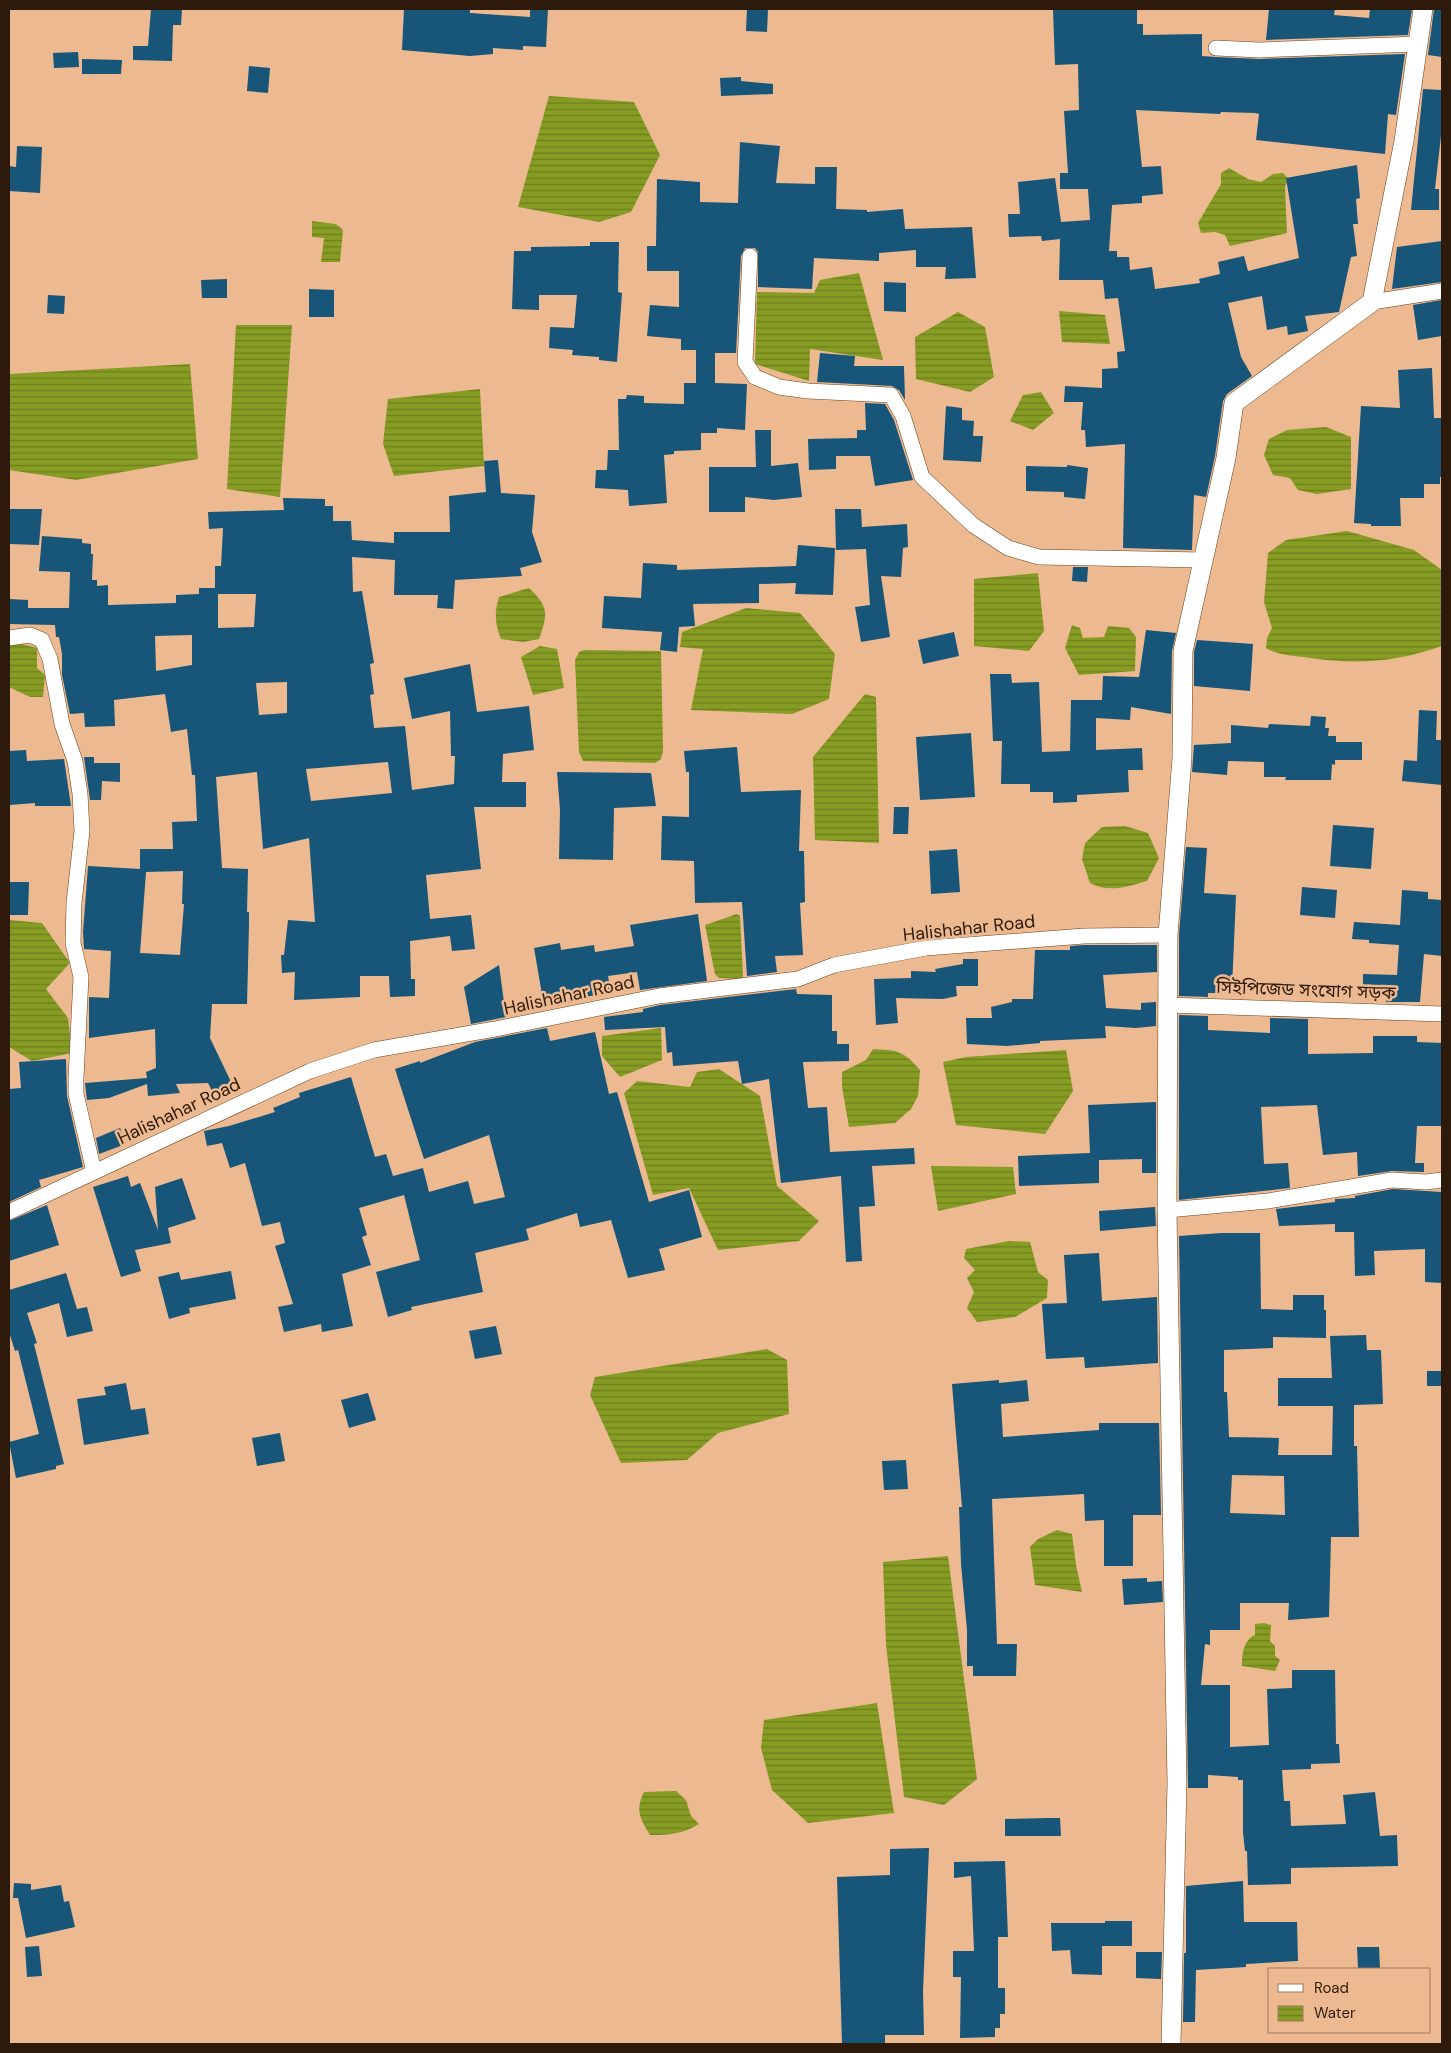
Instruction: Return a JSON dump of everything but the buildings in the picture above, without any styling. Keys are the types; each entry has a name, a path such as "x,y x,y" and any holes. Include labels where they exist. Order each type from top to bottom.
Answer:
{"street":[{"path":"1372,302 1404,141 1423,9"},
{"path":"1216,48 1259,50 1418,44"},
{"path":"750,256 745,362 755,377 780,387 808,391 891,395 903,416 922,477 973,525 1008,548 1039,557 1203,560"},
{"path":"1171,2044 1177,1783 1168,1210 1168,935 1182,758 1183,651 1226,458 1234,403 1372,302 1442,291"},
{"path":"9,638 30,635 42,640 50,659 62,724 75,761 82,831 74,903 73,943 81,977 76,1094 94,1172"},
{"name":"Halishahar Road","path":"9,1212 310,1071 374,1050 495,1029 659,996 798,979 834,965 926,948 1084,936 1168,935"},
{"name":"সিইপিজেড সংযোগ সড়ক","path":"1168,1004 1442,1014"},
{"path":"1168,1210 1268,1201 1392,1180 1426,1182 1442,1180"}],"water":[{"path":"549,96 634,102 660,155 631,212 599,222 518,207"},
{"path":"1229,168 1248,179 1261,182 1273,174 1283,173 1289,179 1285,186 1287,233 1230,246 1225,235 1215,232 1201,233 1198,223 1221,184 1221,173"},
{"path":"312,221 336,224 343,230 340,262 321,262 324,238 312,237"},
{"path":"859,273 883,360 810,349 809,381 755,364 757,292 814,293 820,280"},
{"path":"1059,311 1105,315 1110,344 1062,342"},
{"path":"958,312 985,327 994,377 970,392 916,379 915,337"},
{"path":"236,325 292,325 280,497 227,489"},
{"path":"190,364 198,459 76,480 9,470 9,374"},
{"path":"480,389 484,466 394,476 383,444 388,399"},
{"path":"1041,392 1054,413 1033,430 1010,421 1023,395"},
{"path":"1326,427 1351,437 1351,489 1317,494 1298,490 1290,478 1273,475 1264,455 1269,439 1287,430"},
{"path":"1347,531 1414,550 1442,570 1442,646 1407,656 1357,662 1322,660 1288,655 1266,648 1267,638 1272,628 1264,602 1268,553 1286,540"},
{"path":"1038,573 1044,631 1029,651 974,646 974,579"},
{"path":"529,588 540,600 545,611 544,623 539,639 523,642 501,639 496,618 499,597"},
{"path":"746,608 800,613 835,654 829,699 792,714 691,710 703,649 680,647 682,632"},
{"path":"1072,625 1080,628 1083,638 1104,637 1108,626 1129,628 1136,637 1135,671 1079,675 1065,648"},
{"path":"22,644 37,648 37,668 45,675 43,697 30,697 9,687 9,645"},
{"path":"540,646 557,649 564,688 533,695 521,657"},
{"path":"584,650 661,651 663,751 661,759 655,763 583,761 579,752 575,660 579,652"},
{"path":"865,694 876,697 879,843 815,840 813,757"},
{"path":"1125,826 1148,833 1159,858 1147,881 1125,887 1111,888 1104,888 1090,883 1082,859 1085,843 1102,827"},
{"path":"737,914 740,916 743,976 742,979 719,978 715,974 705,925"},
{"path":"9,920 42,923 70,963 46,989 68,1018 72,1053 32,1061 9,1047"},
{"path":"661,1028 662,1060 620,1077 602,1056 602,1036"},
{"path":"873,1049 900,1053 920,1070 918,1096 911,1109 895,1123 849,1127 842,1087 842,1072 866,1060"},
{"path":"1066,1050 1073,1091 1045,1134 956,1125 943,1062 966,1057"},
{"path":"719,1069 760,1096 777,1186 819,1221 799,1241 718,1250 689,1188 653,1195 624,1093 637,1081 690,1087 697,1072"},
{"path":"931,1166 1013,1167 1016,1194 938,1211"},
{"path":"1009,1241 1030,1242 1038,1272 1048,1280 1047,1298 1015,1317 977,1322 967,1308 974,1292 967,1278 975,1270 964,1258 966,1249"},
{"path":"767,1349 787,1360 789,1414 718,1433 687,1460 621,1463 590,1395 595,1377"},
{"path":"1057,1530 1072,1534 1082,1592 1035,1585 1030,1547 1038,1539"},
{"path":"948,1556 977,1779 944,1805 904,1797 886,1645 883,1562"},
{"path":"1264,1623 1271,1625 1270,1641 1275,1646 1275,1656 1280,1660 1275,1671 1242,1666 1244,1648 1248,1640 1255,1635 1255,1624"},
{"path":"877,1703 894,1813 808,1823 772,1790 761,1748 764,1720"},
{"path":"676,1791 686,1800 691,1816 699,1824 675,1833 650,1835 639,1809 644,1792"}]}
